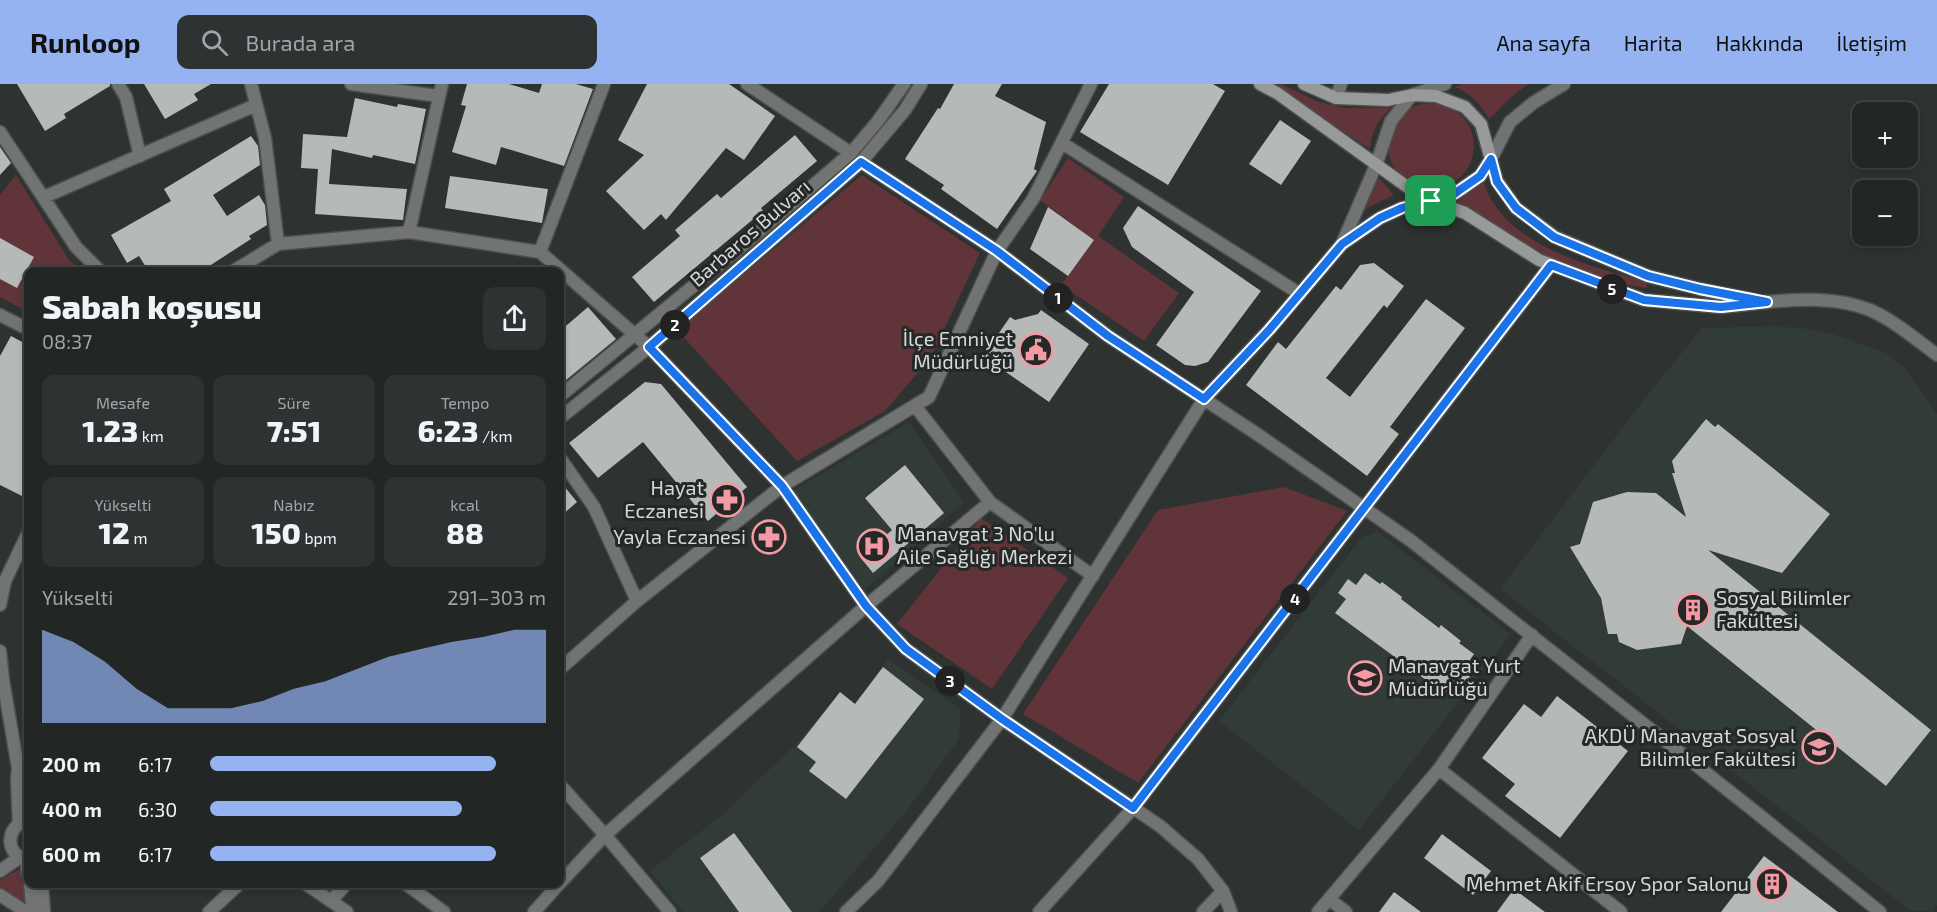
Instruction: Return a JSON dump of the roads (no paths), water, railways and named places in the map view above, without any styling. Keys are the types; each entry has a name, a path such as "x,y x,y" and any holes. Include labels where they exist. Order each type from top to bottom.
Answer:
{"main road":[{"path":"1260,84 1277,93 1376,165 1431,201 1465,213 1539,260 1644,300 1721,307 1767,302"},
{"path":"1304,84 1336,98 1388,100 1412,95 1436,96 1465,108 1481,124 1497,182 1516,208 1554,237 1648,276 1767,302"}],"street":[{"path":"118,84 126,97 140,156"},
{"path":"251,84 265,138 278,244"},
{"path":"351,84 440,90 410,232"},
{"path":"540,252 604,84"},
{"path":"747,84 851,153"},
{"name":"Barbaros Bulvarı","path":"564,393 851,153 878,121 904,84"},
{"name":"Barbaros Bulvarı","path":"564,415 649,347 861,162 905,110 921,84"},
{"path":"564,665 637,601 782,486 929,398 997,251 1033,199 1091,84"},
{"path":"1336,98 1341,84"},
{"path":"1342,244 1376,165 1391,121 1412,95 1444,84"},
{"path":"846,912 878,881 1002,719 1204,399 1300,294 1342,244 1380,218 1402,208 1454,194 1480,176 1510,122 1533,103 1564,84"},
{"path":"44,197 256,105"},
{"path":"0,132 76,247 96,267"},
{"path":"1062,143 1300,294"},
{"path":"861,162 997,251 1108,336 1257,434 1410,540 1880,912"},
{"path":"240,267 278,244 410,232 540,252 557,267"},
{"path":"1039,912 1133,808 1551,265"},
{"path":"564,273 649,347 782,486 866,606 906,649 1002,719 1160,826 1198,859 1223,891 1231,912"},
{"path":"1767,302 1804,299 1843,302 1871,311 1937,355"},
{"path":"0,315 24,328"},
{"path":"915,406 990,502 1093,576"},
{"path":"564,464 594,507 637,601"},
{"path":"564,878 605,835 866,606 990,502"},
{"path":"0,605 5,581 24,541"},
{"path":"1318,912 1439,769 1532,635"},
{"path":"0,651 24,823 11,833 5,842 12,850 24,857"},
{"path":"18,768 24,775"},
{"path":"1439,769 1621,912"},
{"path":"564,789 670,912"},
{"path":"0,871 24,859"},
{"path":"30,888 33,912"},
{"path":"42,888 44,912"},
{"path":"209,912 235,888"},
{"path":"312,888 347,912"},
{"path":"331,901 342,888"},
{"path":"411,888 444,912"},
{"path":"534,912 555,888"},
{"path":"1203,912 1223,891"},
{"path":"0,895 26,912"},
{"path":"1329,898 1346,912"}],"place":[{"name":"İlçe Emniyet Müdürlüğü","path":"1036,350"},
{"name":"Hayat Eczanesi","path":"727,500"},
{"name":"Yayla Eczanesi","path":"769,537"},
{"name":"Manavgat 3 No'lu Aile Sağlığı Merkezi","path":"874,546"},
{"name":"Sosyal Bilimler Fakültesi","path":"1693,610"},
{"name":"Manavgat Yurt Müdürlüğü","path":"1365,678"},
{"name":"AKDÜ Manavgat Sosyal Bilimler Fakültesi","path":"1819,747"},
{"name":"Mehmet Akif Ersoy Spor Salonu","path":"1772,884"}]}
